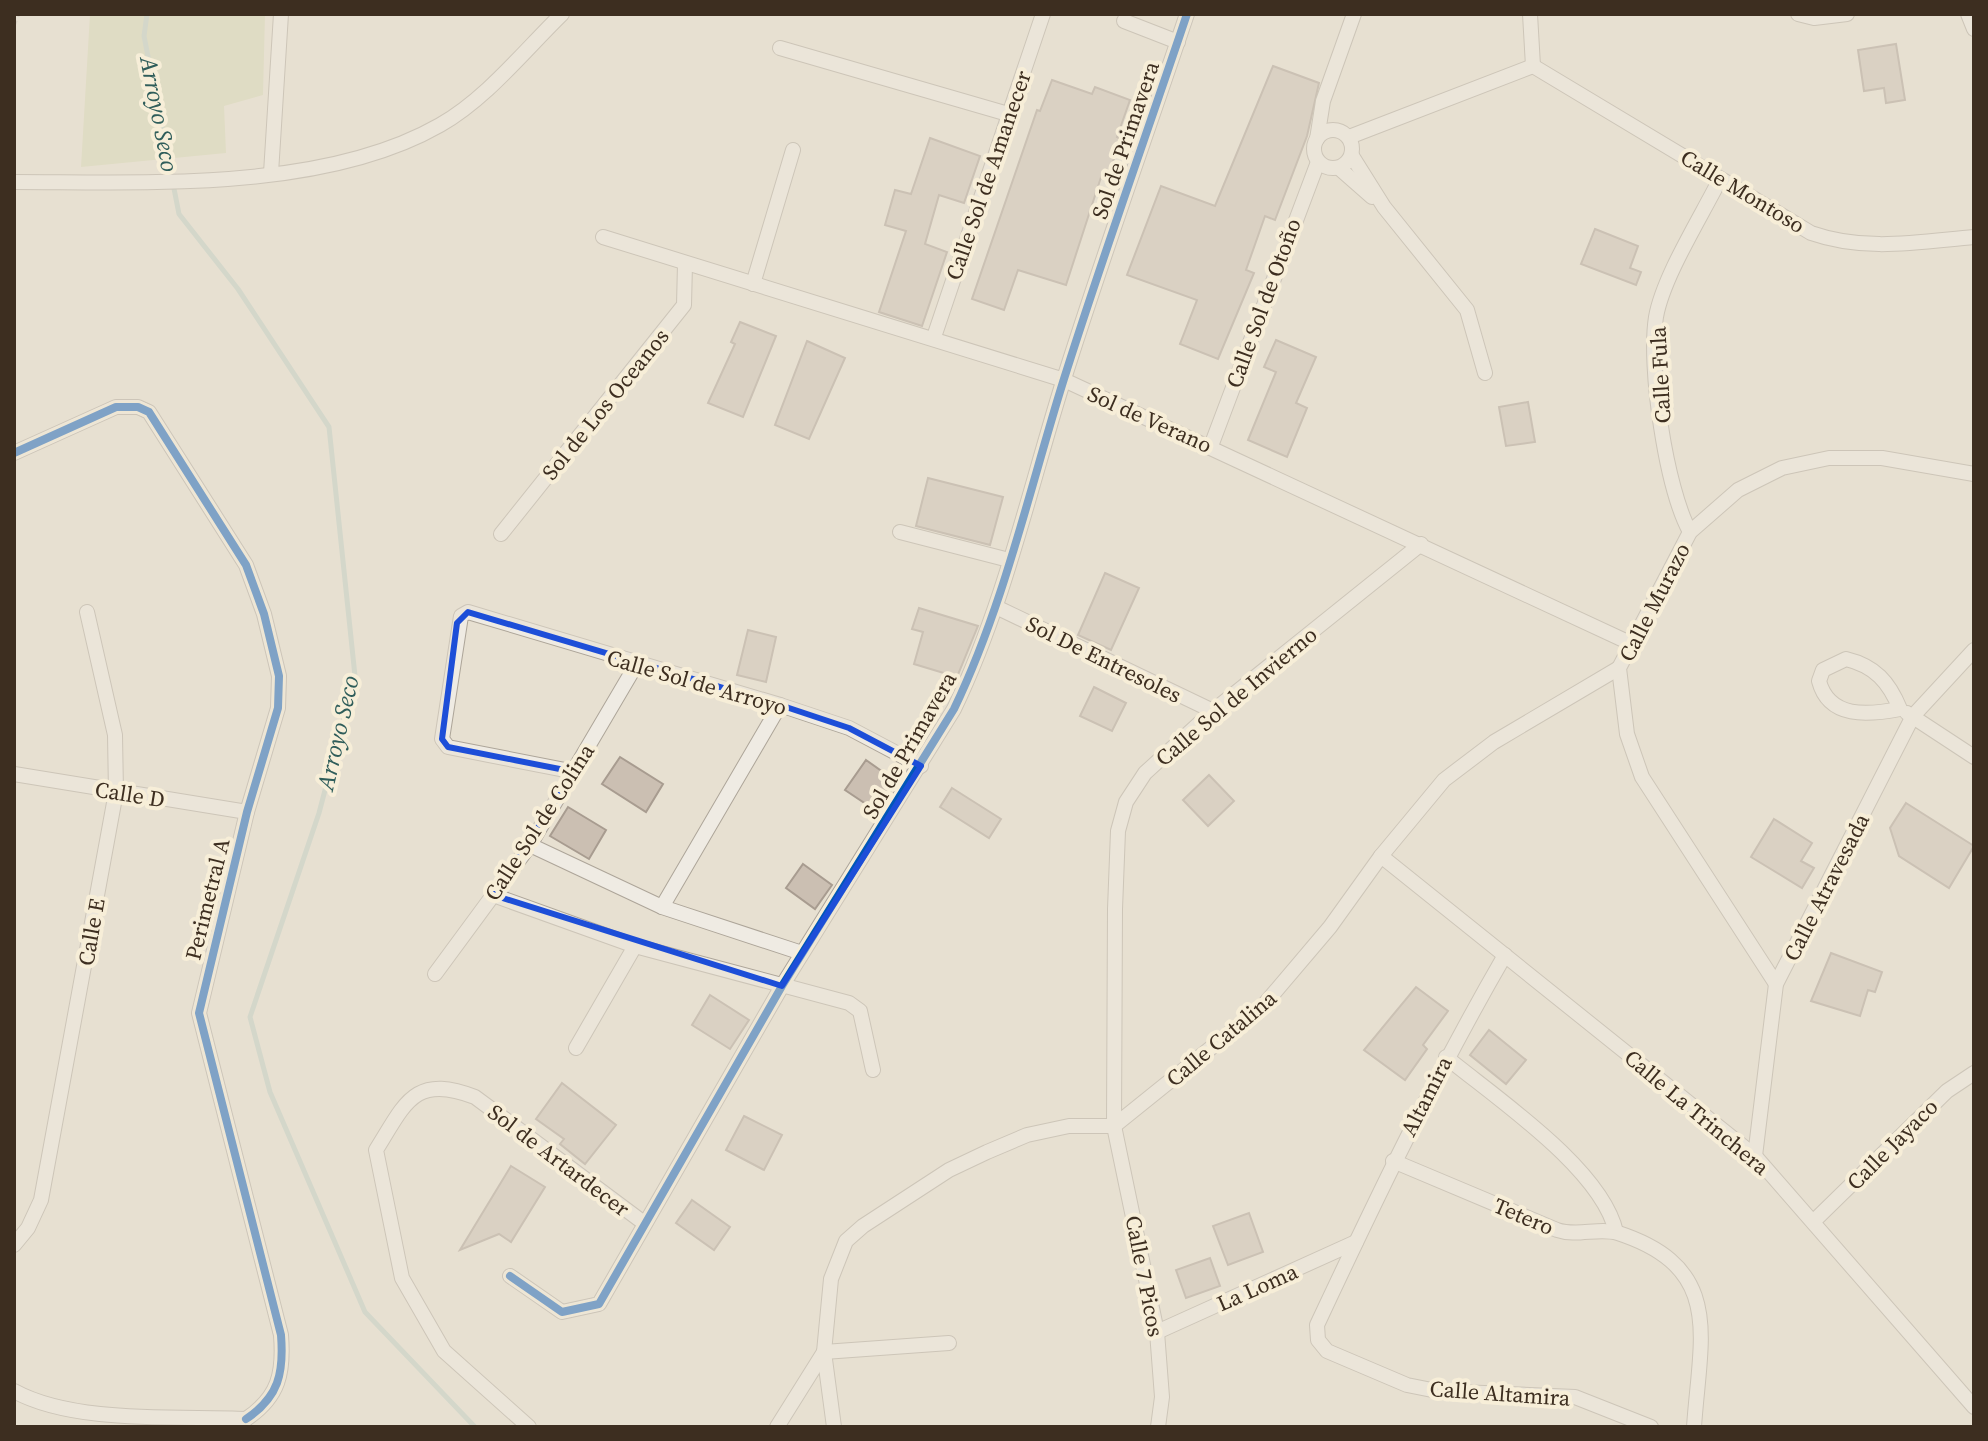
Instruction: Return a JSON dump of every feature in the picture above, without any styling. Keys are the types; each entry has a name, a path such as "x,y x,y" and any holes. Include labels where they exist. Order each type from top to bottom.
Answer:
{"street":[{"path":"271,173 281,14"},
{"path":"14,182 209,181 333,164 395,146 441,125 485,90 562,14"},
{"name":"Calle Sol de Amanecer","path":"934,337 1043,14"},
{"name":"Sol de Primavera","path":"510,1276 562,1312 599,1304 782,986 921,766 976,663 996,607 1064,380 1187,14"},
{"path":"1352,156 1339,168 1330,169 1318,162 1314,150 1323,101 1354,14"},
{"path":"1317,139 1332,130 1349,137 1533,66 1530,14"},
{"path":"1798,14 1814,18 1847,14"},
{"path":"1968,14 1974,29"},
{"path":"1124,21 1178,42"},
{"path":"780,48 1008,114"},
{"name":"Calle Montoso","path":"1533,66 1811,233 1838,243 1867,246 1974,237"},
{"path":"1349,137 1352,156 1384,207 1467,310 1485,373"},
{"path":"753,284 793,150"},
{"name":"Calle Sol de Otoño","path":"1211,446 1318,162"},
{"path":"1339,168 1384,207"},
{"name":"Calle Fula","path":"1690,532 1671,489 1655,351 1656,318 1663,293 1720,179"},
{"name":"Sol de Verano","path":"603,237 934,337 1064,380 1630,643"},
{"name":"Sol de Los Oceanos","path":"501,534 684,305 685,264"},
{"name":"Perimetral A","path":"14,453 116,407 138,407 157,421 246,565 264,614 279,676 278,708 247,812 199,1013 281,1335 283,1363 278,1388 265,1407 245,1423"},
{"name":"Calle Murazo","path":"1776,984 1642,777 1627,734 1619,668 1690,532 1738,490 1782,468 1829,458 1882,458 1974,474"},
{"path":"900,532 1009,560"},
{"name":"Calle Sol de Invierno","path":"1114,1126 1113,970 1118,831 1126,802 1145,773 1213,711 1421,544"},
{"name":"Sol De Entresoles","path":"996,607 1213,711"},
{"name":"Calle E","path":"14,1245 28,1228 41,1200 116,792 115,735 87,612"},
{"name":"Calle Sol de Arroyo","path":"575,772 448,747 442,739 457,623 468,612 849,728 921,766"},
{"name":"Calle Atravesada","path":"1755,1156 1776,984 1913,716 1974,650"},
{"path":"1900,709 1871,714 1847,711 1830,704 1819,681 1823,670 1846,659 1863,663 1884,678 1900,709 1974,757"},
{"name":"Calle Sol de Colina","path":"435,974 530,845 636,665"},
{"name":"Calle Catalina","path":"1114,1126 1263,1006 1330,927 1381,856 1444,780 1494,742 1619,668"},
{"path":"662,907 780,705"},
{"name":"Calle D","path":"14,774 247,812"},
{"path":"530,845 662,907 802,953"},
{"name":"Calle La Trinchera","path":"1381,856 1755,1156 1815,1220 1921,1349 1974,1407"},
{"path":"493,895 635,946 855,1006 860,1011 873,1070"},
{"path":"576,1048 635,946"},
{"name":"Altamira","path":"1356,1242 1446,1057 1505,955"},
{"path":"1446,1057 1575,1165 1602,1198 1616,1232"},
{"name":"Calle Jayaco","path":"1815,1220 1947,1091 1974,1073"},
{"name":"Sol de Artardecer","path":"529,1427 444,1351 402,1278 376,1150 409,1098 429,1087 450,1087 475,1097 644,1223"},
{"path":"834,1427 824,1352 836,1260 846,1241 863,1226 949,1170 1027,1135 1069,1126 1114,1126"},
{"name":"Calle 7 Picos","path":"1114,1126 1157,1332 1162,1397 1158,1427"},
{"name":"Tetero","path":"1393,1161 1568,1234 1616,1232 1676,1263 1689,1277 1701,1322 1694,1427"},
{"name":"La Loma","path":"1157,1332 1356,1242"},
{"name":"Calle Altamira","path":"1356,1242 1317,1325 1318,1340 1327,1351 1407,1385 1437,1391 1575,1397 1651,1427"},
{"path":"824,1352 949,1343"},
{"path":"777,1427 824,1352"},
{"path":"14,1391 34,1402 76,1412 245,1423"}],"path":[{"path":"14,26 19,14"}],"highlighted area":[{"path":"468,612 849,728 921,766 782,986 493,895 575,772 448,747 442,739 457,623"}],"green space":[{"path":"90,14 265,14 263,95 224,106 226,153 81,167"}],"building":[{"path":"1896,44 1905,100 1886,103 1884,88 1864,91 1858,50"},
{"path":"1273,66 1319,83 1307,136 1275,220 1265,216 1246,270 1254,273 1218,359 1180,344 1197,300 1127,275 1161,186 1215,206"},
{"path":"1052,80 1092,94 1095,87 1130,100 1117,137 1121,139 1109,173 1103,171 1066,285 1018,270 1004,310 972,299 1037,110 1040,111"},
{"path":"930,138 980,156 964,203 939,195 925,244 947,252 922,326 879,312 906,231 885,225 895,190 911,194"},
{"path":"1595,229 1638,246 1630,268 1641,272 1636,285 1581,264"},
{"path":"740,322 776,336 743,417 708,403 735,344 731,342"},
{"path":"1276,340 1316,357 1296,403 1307,408 1287,457 1248,440 1276,372 1264,367"},
{"path":"807,341 845,358 809,439 775,425"},
{"path":"1528,402 1535,442 1506,446 1499,407"},
{"path":"928,478 1003,497 990,545 916,526"},
{"path":"1105,573 1139,588 1111,650 1078,635"},
{"path":"919,608 978,626 957,677 914,664 923,632 912,629"},
{"path":"748,630 776,637 766,682 737,675"},
{"path":"1094,687 1126,703 1112,731 1080,716"},
{"path":"620,757 663,784 646,812 602,784"},
{"path":"866,760 897,782 878,812 845,790"},
{"path":"1209,775 1234,801 1208,826 1183,800"},
{"path":"952,788 1001,819 989,838 940,807"},
{"path":"1906,803 1974,846 1949,888 1899,856 1890,828"},
{"path":"568,807 606,830 589,859 550,836"},
{"path":"1774,819 1812,843 1801,861 1814,868 1802,888 1751,857"},
{"path":"803,864 832,885 815,909 786,888"},
{"path":"1831,953 1882,972 1875,992 1868,990 1860,1016 1811,1001"},
{"path":"1416,987 1448,1011 1423,1045 1427,1049 1405,1080 1364,1050"},
{"path":"710,995 749,1020 730,1049 692,1025"},
{"path":"1489,1030 1526,1060 1506,1084 1470,1055"},
{"path":"562,1083 616,1125 585,1164 560,1144 564,1139 536,1119"},
{"path":"744,1116 782,1135 764,1170 726,1150"},
{"path":"511,1166 545,1187 511,1242 499,1234 460,1250"},
{"path":"692,1200 730,1227 714,1250 676,1223"},
{"path":"1249,1213 1263,1252 1228,1265 1213,1226"},
{"path":"1210,1258 1220,1286 1186,1298 1176,1270"}],"waterway":[{"name":"Arroyo Seco","path":"147,14 144,36 179,214 238,289 329,427 355,676 319,813 250,1017 270,1092 365,1312 475,1427"}],"cycle path":[{"path":"510,1276 562,1312 599,1304 782,986 954,709 972,670 1001,589 1063,382 1187,14"},
{"path":"14,453 116,407 138,407 149,412 246,565 264,614 279,676 278,708 247,812 199,1013 281,1335 277,1383 266,1402 246,1419"}]}
